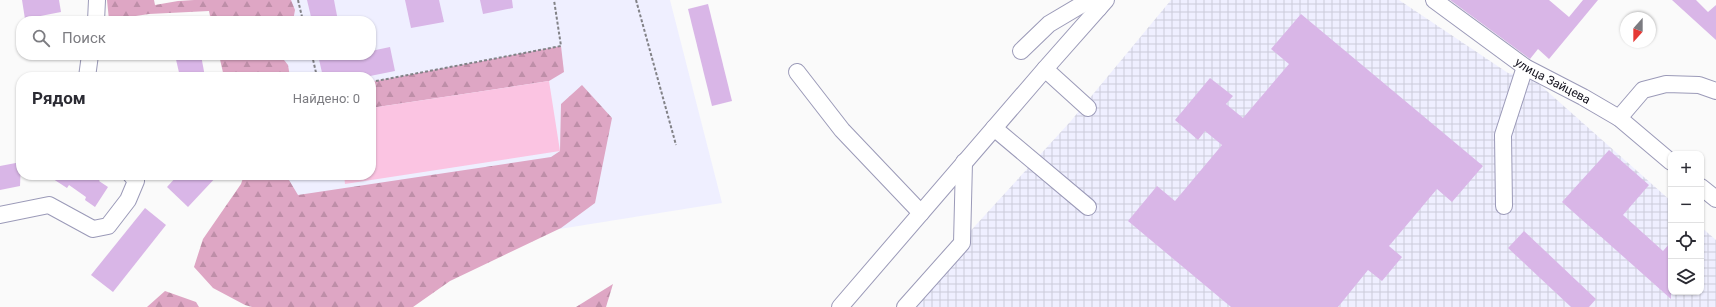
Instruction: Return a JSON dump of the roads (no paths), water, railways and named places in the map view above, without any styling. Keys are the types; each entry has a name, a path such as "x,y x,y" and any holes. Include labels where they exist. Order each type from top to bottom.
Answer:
{"street":[{"path":"96,16 97,0"},
{"name":"улица Зайцева","path":"1434,0 1525,67 1584,97 1619,118 1668,159"},
{"path":"1020,51 1049,24 1086,2 1102,4"},
{"path":"840,307 1102,4"},
{"path":"88,72 89,60"},
{"path":"1504,206 1503,135 1525,67"},
{"path":"1045,69 1088,108"},
{"path":"797,72 842,130 921,213"},
{"path":"1619,118 1643,90 1666,84 1699,85 1716,91"},
{"path":"994,128 1088,207"},
{"path":"905,307 962,243 964,162"},
{"path":"0,215 49,204 93,229 108,226 128,200 135,180"},
{"path":"1704,189 1716,199"}]}
